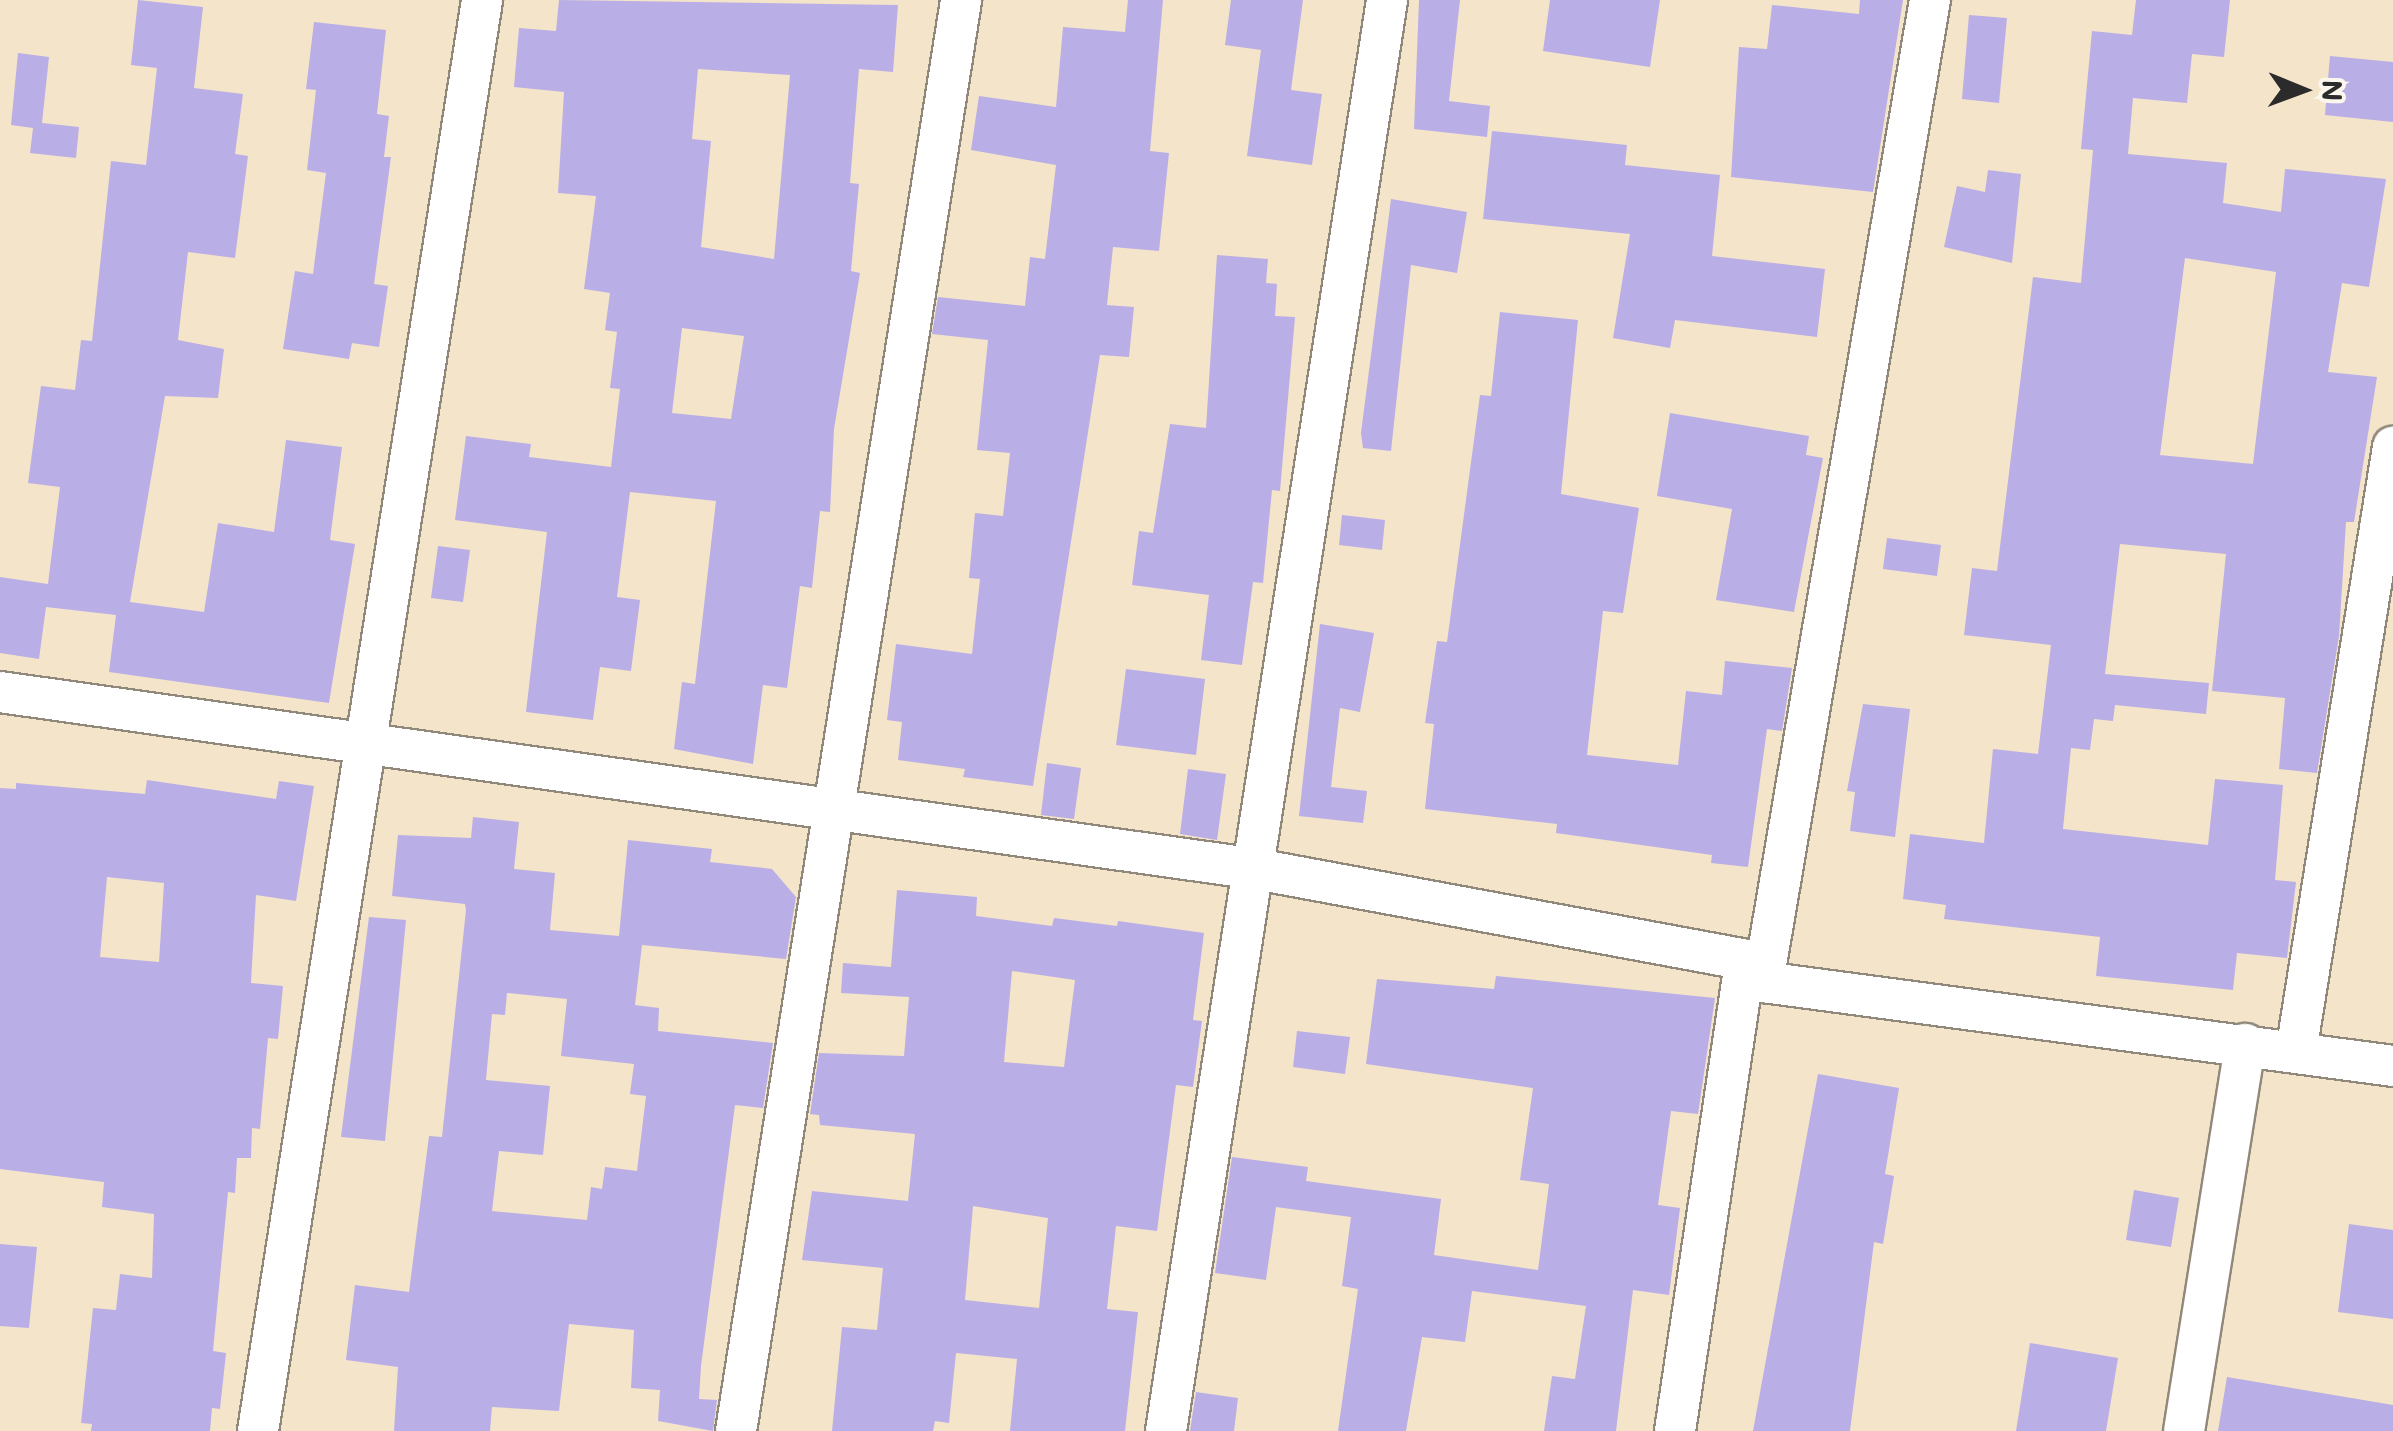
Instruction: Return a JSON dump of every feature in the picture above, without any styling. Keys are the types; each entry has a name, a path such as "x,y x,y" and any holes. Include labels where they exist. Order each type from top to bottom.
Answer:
{"street":[{"path":"258,1431 482,0"},
{"path":"736,1431 961,0"},
{"path":"1166,1431 1256,869 1387,0"},
{"path":"1675,1431 1930,0"},
{"path":"2296,1052 2393,447"},
{"path":"0,692 1256,869 1754,971 2393,1066"},
{"path":"2184,1431 2246,1044"}],"building":[{"path":"138,0 203,7 194,88 243,94 235,154 248,156 235,258 188,252 178,340 224,349 218,398 165,396 130,602 204,612 218,523 274,532 286,440 342,447 330,540 355,544 329,703 109,672 116,615 46,607 39,659 0,653 0,577 48,584 60,487 28,483 41,386 75,390 81,340 92,341 111,161 146,165 157,68 131,65"},
{"path":"559,0 898,5 893,72 859,69 850,183 859,184 851,271 860,273 834,429 830,512 820,511 812,588 800,586 787,688 763,685 753,764 674,749 682,682 695,684 716,501 630,492 617,597 640,600 631,671 600,667 593,720 526,712 547,532 455,520 466,436 531,444 529,457 611,467 620,389 610,388 617,332 605,330 610,293 584,289 596,196 558,193 564,92 514,87 519,28 556,31","holes":["698,69 790,75 774,259 701,247 711,141 692,139","682,328 744,336 731,419 672,413"]},
{"path":"1128,0 1163,0 1150,151 1169,153 1159,251 1113,247 1107,305 1134,307 1129,357 1100,355 1033,786 963,777 965,769 898,760 902,722 887,720 896,644 972,654 980,579 969,578 975,513 1003,516 1010,453 977,450 988,340 932,334 938,297 1025,306 1030,257 1045,259 1056,165 971,150 979,96 1056,107 1063,27 1125,32"},
{"path":"1231,0 1303,0 1291,90 1322,94 1312,165 1247,156 1261,50 1225,45"},
{"path":"1419,0 1460,0 1449,101 1490,106 1487,137 1414,129"},
{"path":"1550,0 1660,0 1650,67 1543,51"},
{"path":"1860,0 1903,0 1873,192 1731,177 1739,47 1767,49 1772,5 1859,14"},
{"path":"2136,0 2230,0 2224,57 2192,54 2187,103 2133,98 2128,154 2227,163 2223,203 2281,212 2285,169 2386,179 2369,287 2342,283 2328,372 2377,377 2354,522 2346,522 2339,636 2317,773 2279,769 2285,698 2212,691 2226,554 2120,544 2105,674 2209,683 2206,714 2115,705 2113,721 2094,719 2090,750 2071,748 2063,829 2208,845 2215,779 2283,785 2275,880 2296,882 2287,958 2237,953 2233,990 2096,976 2100,937 1944,919 1946,905 1903,899 1910,834 1984,843 1993,749 2038,754 2051,645 1964,635 1972,568 1997,571 2033,277 2081,283 2093,150 2081,149 2092,31 2132,35","holes":["2185,258 2276,272 2253,464 2160,455"]},
{"path":"1969,15 2007,18 1999,103 1962,99"},
{"path":"314,22 386,30 377,114 389,116 384,157 391,157 374,284 388,286 379,347 352,343 349,359 283,349 295,271 313,274 326,173 307,170 316,90 306,89"},
{"path":"18,53 49,57 42,123 79,127 76,158 30,153 33,128 11,125"},
{"path":"2330,56 2393,62 2393,122 2325,115"},
{"path":"1492,131 1627,145 1625,165 1720,175 1712,256 1825,269 1817,337 1675,320 1670,348 1613,338 1630,234 1483,219"},
{"path":"1988,170 2021,174 2012,263 1944,247 1957,186 1985,192"},
{"path":"1391,199 1467,212 1457,273 1411,265 1391,451 1363,448 1361,433"},
{"path":"1217,255 1268,259 1266,283 1277,284 1275,316 1295,317 1280,491 1272,490 1263,583 1253,582 1242,665 1201,660 1209,595 1132,585 1139,531 1153,533 1170,424 1206,428"},
{"path":"1500,312 1578,320 1561,494 1639,508 1623,613 1603,611 1587,755 1678,765 1686,691 1722,695 1725,661 1792,668 1782,731 1767,729 1748,867 1711,863 1712,855 1556,833 1557,824 1425,809 1434,724 1425,723 1437,641 1447,642 1480,395 1491,396"},
{"path":"1670,413 1809,436 1806,455 1823,458 1794,612 1716,600 1732,509 1657,496"},
{"path":"1342,515 1385,520 1382,550 1339,545"},
{"path":"1887,538 1941,545 1937,576 1883,569"},
{"path":"438,546 470,550 463,602 431,598"},
{"path":"1320,624 1374,633 1360,712 1340,708 1331,787 1367,791 1363,823 1299,816"},
{"path":"1126,669 1205,679 1196,755 1116,745"},
{"path":"1863,704 1910,709 1895,837 1850,831 1855,792 1847,791"},
{"path":"1047,763 1081,768 1074,819 1041,815"},
{"path":"1188,769 1226,774 1217,840 1180,834"},
{"path":"147,780 276,799 279,781 314,786 296,901 256,895 251,983 283,986 278,1039 268,1038 260,1129 252,1128 251,1158 237,1158 235,1193 228,1192 213,1351 226,1353 220,1409 212,1408 210,1431 91,1431 92,1424 81,1423 93,1308 116,1310 120,1274 152,1278 154,1214 102,1207 104,1182 0,1169 0,788 16,789 16,783 145,794","holes":["107,877 164,883 159,962 100,957"]},
{"path":"473,817 519,822 514,869 555,873 550,930 619,936 628,840 712,849 710,862 772,869 796,897 786,959 642,945 635,1005 659,1008 658,1031 773,1043 763,1108 735,1105 701,1366 699,1399 717,1400 713,1431 658,1421 660,1390 631,1388 634,1330 569,1324 559,1411 492,1407 490,1431 394,1431 398,1367 346,1360 355,1285 409,1292 429,1136 442,1137 466,910 465,904 392,896 398,835 471,838","holes":["507,993 567,999 561,1056 634,1064 630,1094 646,1096 637,1171 605,1167 602,1189 591,1187 587,1220 492,1211 499,1151 543,1155 550,1086 486,1080 492,1014 505,1015"]},
{"path":"897,890 977,897 976,916 1052,926 1054,918 1117,926 1118,921 1204,933 1193,1020 1202,1021 1193,1087 1176,1085 1157,1231 1116,1226 1107,1309 1138,1312 1125,1431 1010,1431 1017,1359 956,1353 949,1423 935,1421 933,1431 832,1431 842,1327 877,1330 883,1268 802,1260 812,1191 908,1201 915,1134 820,1125 819,1115 810,1114 819,1053 904,1056 909,997 841,993 843,963 891,967","holes":["1012,971 1075,980 1064,1067 1004,1062","973,1206 1048,1218 1039,1308 965,1300"]},
{"path":"369,917 406,920 385,1141 341,1137"},
{"path":"1496,976 1715,998 1698,1114 1671,1111 1658,1205 1680,1208 1669,1295 1633,1290 1616,1431 1544,1431 1552,1376 1575,1379 1586,1306 1472,1291 1465,1342 1422,1337 1406,1431 1338,1431 1358,1289 1342,1286 1351,1217 1276,1207 1266,1280 1215,1273 1232,1157 1308,1167 1306,1181 1441,1199 1434,1255 1538,1270 1549,1184 1520,1180 1533,1088 1366,1064 1377,979 1494,989"},
{"path":"1297,1031 1350,1037 1345,1074 1293,1067"},
{"path":"1818,1074 1899,1088 1885,1174 1894,1176 1883,1244 1874,1242 1850,1431 1753,1431"},
{"path":"2134,1190 2179,1198 2171,1247 2126,1240"},
{"path":"2349,1224 2393,1230 2393,1319 2338,1312"},
{"path":"0,1244 37,1247 29,1328 0,1326"},
{"path":"2030,1343 2118,1358 2106,1431 2016,1431"},
{"path":"2227,1377 2393,1405 2393,1431 2218,1431"},
{"path":"1196,1392 1238,1398 1234,1431 1190,1431"}]}
